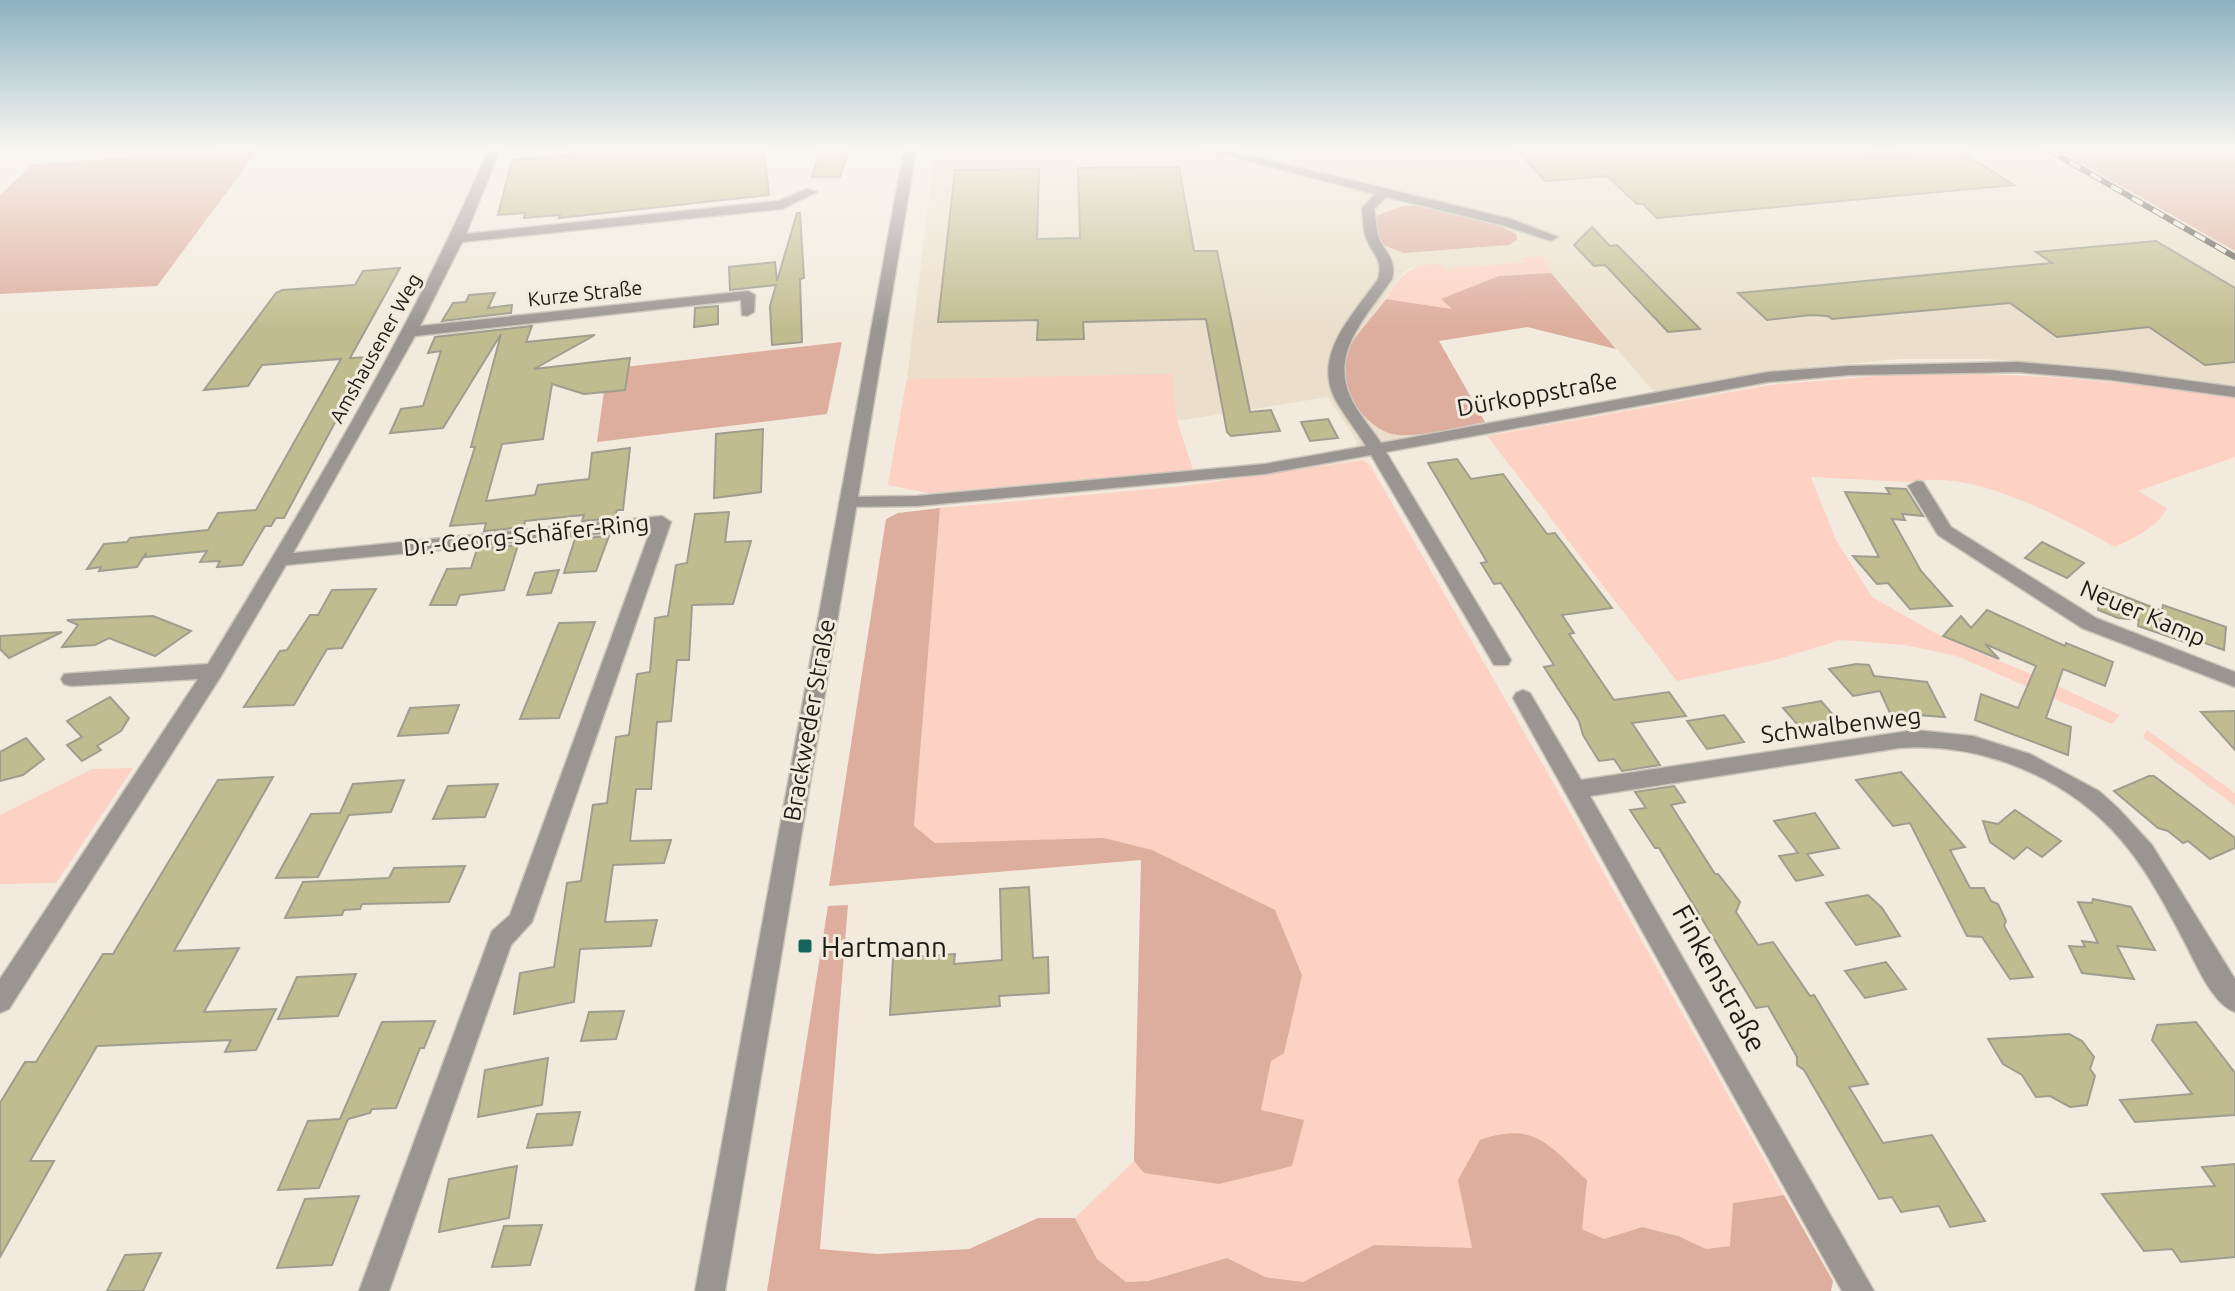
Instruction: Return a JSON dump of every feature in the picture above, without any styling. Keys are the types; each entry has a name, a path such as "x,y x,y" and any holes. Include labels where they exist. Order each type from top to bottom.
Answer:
{"street":[{"name":"Amshausener Weg","path":"280,560 410,332 469,210"},
{"path":"457,239 732,210"},
{"name":"Brackweder Straße","path":"710,1291 899,210"},
{"path":"1368,210 1372,237 1387,262 1385,279 1338,349 1334,370 1342,397 1501,660"},
{"path":"1458,210 1551,237"},
{"name":"Kurze Straße","path":"410,332 748,295 747,312"},
{"name":"Dürkoppstraße","path":"848,503 917,501 1265,469 1768,377 1838,370 1989,366 2082,371 2235,392"},
{"name":"Neuer Kamp","path":"1917,486 1944,531 2089,623 2235,680"},
{"name":"Dr.-Georg-Schäfer-Ring","path":"280,560 662,522 520,922 501,939 374,1291"},
{"path":"0,1001 214,671 280,560"},
{"path":"71,679 214,671"},
{"name":"Finkenstraße","path":"1523,698 1859,1291"},
{"name":"Schwalbenweg","path":"1577,789 1919,739 1946,739 2001,753 2069,784 2100,804 2127,830 2153,861 2196,944 2235,1000"}],"shaded area":[{"path":"0,210 213,210 157,286 0,294"},
{"path":"928,210 1416,210 1404,253 1509,245 1510,230 1433,210 2164,210 2235,251 2235,385 2077,365 1986,359 1900,359 1760,372 1654,392 1551,273 1543,256 1523,258 1526,262 1444,269 1439,263 1411,268 1403,273 1348,350 1380,430 1395,435 1414,435 1355,447 1357,441 1328,397 1177,421 1193,470 929,493 888,485 907,378"},
{"path":"1392,210 1435,210 1500,226 1516,234 1517,240 1509,245 1404,253 1385,246 1379,240 1376,216"},
{"path":"2164,210 2235,210 2235,251"},
{"path":"1543,256 1551,273 1499,276 1442,300 1454,309 1386,299 1407,272 1420,267 1440,263 1444,269 1525,262 1522,258"},
{"path":"1551,273 1616,349 1527,327 1439,341 1485,422 1419,435 1398,435 1385,432 1363,415 1348,389 1344,361 1352,343 1386,299 1452,309 1441,299 1499,276"},
{"path":"842,342 827,414 597,442 607,369"},
{"path":"1914,373 2075,379 2235,398 2235,457 2138,491 2167,508 2138,536 2115,547 2017,498 1962,482 1811,477 1836,540 1872,597 1946,639 2120,715 2112,724 1957,656 1905,645 1841,640 1771,661 1677,681 1487,436 1770,385"},
{"path":"1172,374 1177,421 1193,470 929,493 888,485 907,379"},
{"path":"1363,460 1370,465 1558,791 1784,1195 1733,1203 1731,1246 1706,1249 1678,1236 1642,1227 1604,1239 1582,1229 1472,1249 1374,1245 1303,1282 1265,1277 1227,1258 1147,1281 1126,1282 1097,1259 1075,1218 1134,1161 1144,1173 1261,1111 1271,1060 1152,850 1104,839 935,843 914,826 940,508 1184,486"},
{"path":"940,508 914,826 935,843 1104,838 1152,850 1275,910 1302,975 1284,1053 1271,1061 1261,1110 1304,1120 1292,1166 1219,1184 1144,1173 1134,1161 1141,860 829,886 886,519 898,513"},
{"path":"2147,730 2235,793 2235,806 2143,737"},
{"path":"133,768 56,883 0,884 0,815 92,769"},
{"path":"848,905 820,1249 877,1254 969,1249 1038,1218 1075,1218 1097,1259 1126,1282 1148,1281 1227,1258 1265,1277 1303,1282 1374,1245 1472,1248 1458,1180 1480,1140 1514,1133 1528,1135 1551,1147 1587,1180 1582,1229 1604,1239 1642,1227 1678,1236 1706,1249 1730,1246 1733,1203 1784,1195 1833,1281 1831,1291 767,1291 828,906"}],"building":[{"path":"499,210 630,210 559,218 560,215 524,218 525,213 498,215"},
{"path":"950,210 1038,210 1037,239 1080,238 1079,210 1187,210 1194,251 1217,251 1250,412 1271,410 1280,431 1231,436 1227,432 1206,319 1083,322 1084,339 1037,340 1038,320 938,322"},
{"path":"1649,210 1741,210 1657,218"},
{"path":"797,213 800,213 804,278 800,279 802,342 772,345 770,306 776,285 730,290 729,267 775,262 777,281"},
{"path":"1592,227 1610,246 1617,245 1700,329 1668,332 1605,265 1594,266 1574,245"},
{"path":"2156,241 2235,288 2235,362 2205,365 2149,327 2057,337 2010,303 1832,319 1811,315 1767,320 1738,293 2052,263 2036,252"},
{"path":"400,268 350,358 370,357 284,518 276,518 271,526 265,526 242,565 217,567 220,561 200,562 207,551 145,557 146,553 137,567 99,571 101,567 87,569 104,544 127,542 130,538 208,530 218,513 256,510 341,359 262,365 248,386 204,390 276,293 355,285 363,271"},
{"path":"495,293 488,308 512,305 511,313 442,321 453,303 466,302 469,295"},
{"path":"718,306 718,324 694,327 695,308"},
{"path":"532,326 526,342 595,335 534,369 630,358 625,390 584,394 552,384 543,439 502,444 486,501 535,495 538,485 589,479 592,453 630,448 623,510 617,510 614,518 582,521 584,515 525,521 524,527 484,531 486,523 450,526 475,447 471,447 501,334 443,428 390,433 401,409 423,406 441,351 428,353 435,337"},
{"path":"1328,419 1338,438 1310,441 1301,422"},
{"path":"763,429 761,492 714,498 716,434"},
{"path":"1457,459 1471,479 1503,474 1547,534 1555,533 1612,608 1562,615 1574,633 1569,634 1614,700 1669,692 1686,716 1632,723 1660,765 1622,771 1614,759 1599,761 1583,735 1579,721 1544,667 1554,665 1501,583 1494,584 1481,563 1487,562 1428,463"},
{"path":"1886,488 1906,489 1923,516 1902,514 1905,520 1892,519 1921,571 1952,606 1910,609 1888,583 1877,584 1853,556 1879,557 1845,492 1890,494"},
{"path":"729,512 725,542 751,541 733,604 692,605 689,660 677,660 671,721 657,722 651,789 636,789 630,841 671,840 664,863 613,865 605,922 657,920 651,946 580,949 574,1002 514,1014 520,973 554,967 567,883 581,881 593,805 607,803 616,737 629,735 637,674 650,672 655,618 668,616 676,565 687,563 695,514"},
{"path":"609,536 596,571 564,573 575,539"},
{"path":"2042,542 2084,563 2067,578 2025,558"},
{"path":"518,545 504,590 460,595 456,605 430,605 447,569 471,568 477,549"},
{"path":"559,570 551,593 527,595 535,573"},
{"path":"2103,588 2162,611 2163,605 2226,627 2224,650 2194,639 2193,645 2138,626 2139,620 2118,618 2098,610"},
{"path":"376,589 342,648 327,649 294,705 244,707 280,651 287,650 310,615 318,615 332,590"},
{"path":"1987,610 2065,646 2066,643 2113,662 2105,686 2063,669 2046,718 2071,727 2068,755 1975,720 1981,694 2018,708 2036,666 1985,644 1999,659 1943,636 1961,616 1971,628"},
{"path":"153,616 191,631 155,656 109,638 95,645 62,647 78,625 67,620"},
{"path":"595,622 559,718 520,719 559,623"},
{"path":"62,632 9,658 0,649 0,636"},
{"path":"1869,665 1874,676 1927,682 1945,717 1890,713 1880,691 1853,696 1829,669"},
{"path":"110,697 129,718 121,731 97,746 101,750 82,761 67,745 82,737 67,721"},
{"path":"1821,701 1842,725 1826,728 1824,733 1817,730 1804,732 1783,708"},
{"path":"459,705 448,733 398,736 410,708"},
{"path":"2235,711 2235,750 2201,712"},
{"path":"1724,715 1744,742 1707,749 1687,721"},
{"path":"26,738 44,759 23,775 0,781 0,752"},
{"path":"1901,772 1965,847 1950,850 1970,888 1984,888 1991,901 1998,904 2006,921 2004,926 2033,977 2010,979 1982,937 1967,936 1910,823 1893,826 1856,780"},
{"path":"2154,776 2235,838 2235,848 2210,859 2188,841 2183,843 2168,831 2158,828 2114,791"},
{"path":"273,777 174,951 239,948 204,1012 276,1009 256,1050 225,1052 231,1040 97,1046 30,1161 54,1161 0,1257 0,1103 25,1062 36,1062 103,954 113,954 218,780"},
{"path":"404,780 391,812 349,815 318,877 276,878 311,814 340,813 353,784"},
{"path":"498,784 485,817 433,819 448,786"},
{"path":"1674,786 1685,802 1671,805 1715,874 1740,902 1736,912 1758,945 1773,942 1810,996 1814,995 1868,1084 1849,1087 1883,1143 1932,1135 1985,1221 1950,1227 1939,1206 1901,1212 1892,1197 1879,1199 1804,1070 1797,1065 1797,1057 1768,1006 1756,1008 1659,848 1655,848 1630,810 1646,808 1635,792"},
{"path":"2015,810 2061,841 2042,857 2027,847 2014,859 1990,842 1983,821 1998,824"},
{"path":"1815,813 1839,848 1807,854 1823,875 1796,881 1779,856 1798,853 1774,821"},
{"path":"465,866 449,902 362,904 360,909 344,910 342,915 285,918 303,882 389,878 394,868"},
{"path":"1029,887 1033,958 1048,957 1049,993 999,996 1000,1006 890,1015 893,958 955,954 954,964 1002,960 1000,889"},
{"path":"1868,895 1882,908 1900,936 1856,945 1826,903"},
{"path":"2093,899 2131,907 2155,950 2117,946 2134,979 2082,973 2069,946 2085,947 2082,941 2098,943 2078,902 2092,903"},
{"path":"1886,962 1906,989 1865,998 1845,971"},
{"path":"356,974 338,1016 278,1019 297,977"},
{"path":"624,1011 616,1039 581,1041 589,1012"},
{"path":"435,1021 424,1048 420,1048 396,1108 372,1109 370,1113 348,1119 319,1188 278,1190 308,1121 340,1119 382,1022"},
{"path":"2196,1022 2235,1073 2235,1115 2135,1122 2120,1100 2192,1094 2152,1040 2157,1025"},
{"path":"2069,1034 2082,1041 2094,1057 2090,1069 2095,1076 2087,1105 2070,1107 2050,1096 2036,1097 2022,1075 2003,1064 1988,1039"},
{"path":"548,1058 542,1105 478,1117 485,1070"},
{"path":"580,1112 572,1145 527,1148 537,1114"},
{"path":"2235,1164 2235,1257 2181,1262 2172,1249 2144,1251 2102,1194 2215,1186 2202,1167"},
{"path":"517,1166 509,1218 439,1232 449,1179"},
{"path":"359,1196 332,1265 277,1268 305,1199"},
{"path":"542,1225 530,1265 492,1267 504,1226"},
{"path":"161,1253 143,1291 107,1291 125,1255"}],"railway":[{"path":"2154,210 2235,257"}],"place":[{"name":"Hartmann","path":"805,946"}]}
